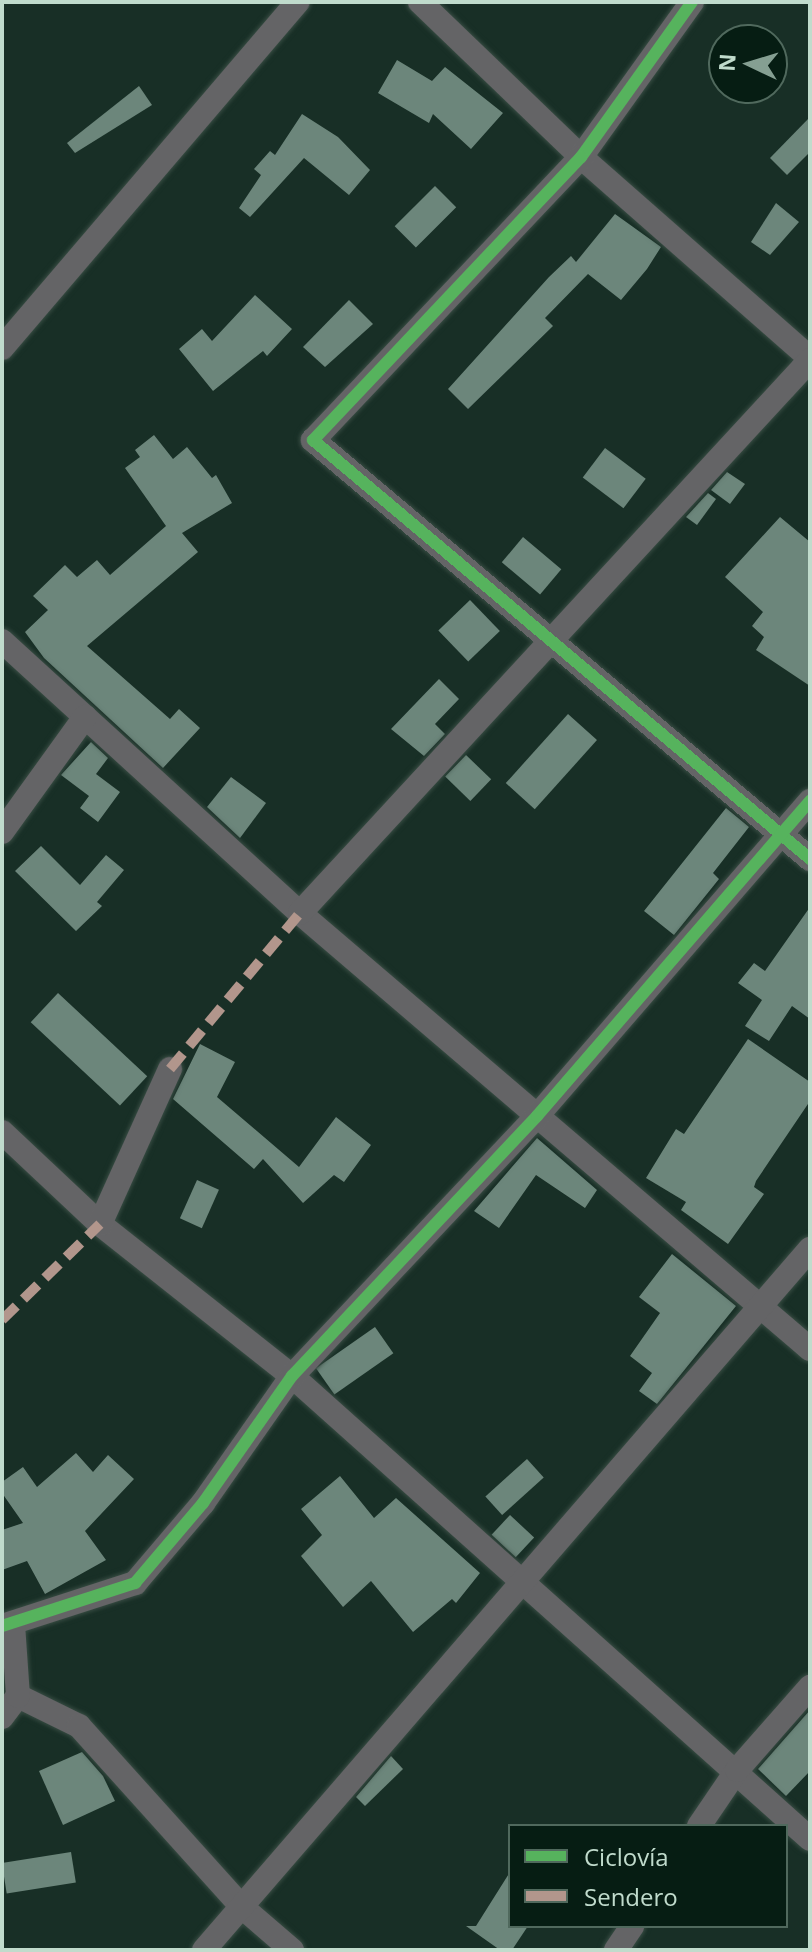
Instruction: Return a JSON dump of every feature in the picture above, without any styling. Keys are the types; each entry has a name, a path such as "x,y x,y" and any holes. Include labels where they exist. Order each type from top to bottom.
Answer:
{"street":[{"path":"2,348 297,2"},
{"path":"300,913 810,359 581,157 420,2"},
{"path":"692,2 581,157 313,440 810,859"},
{"path":"2,641 300,913 810,1349"},
{"path":"2,832 85,717"},
{"path":"2,1717 18,1696 8,1625 135,1583 203,1503 292,1376 537,1116 810,801"},
{"path":"100,1224 170,1069"},
{"path":"2,1132 100,1224 292,1376 520,1584 737,1770 810,1839"},
{"path":"204,1950 810,1249"},
{"path":"700,1824 737,1770 810,1687"},
{"path":"18,1696 79,1726 242,1907 292,1950"},
{"path":"616,1950 631,1928"}],"building":[{"path":"397,60 432,81 445,67 503,113 471,149 433,114 429,123 378,93"},
{"path":"139,86 152,105 75,153 67,143"},
{"path":"302,114 338,137 370,170 349,195 304,158 250,217 239,208 261,175 254,169 270,151 275,155"},
{"path":"810,117 810,152 787,175 770,158"},
{"path":"435,186 456,207 416,248 395,226"},
{"path":"776,203 799,222 770,255 751,242"},
{"path":"615,214 661,247 647,269 621,300 588,274 545,318 553,326 468,409 448,389 549,277 571,256 576,262"},
{"path":"255,295 292,329 267,356 263,351 213,391 179,349 202,329 212,341"},
{"path":"349,300 373,324 325,367 303,347"},
{"path":"154,435 173,459 187,447 212,478 216,475 232,503 182,533 198,552 87,646 170,719 179,709 200,728 163,768 44,658 25,632 48,610 33,596 65,565 77,577 97,560 110,575 166,526 125,468 140,457 135,450"},
{"path":"605,448 646,479 623,508 583,478"},
{"path":"727,472 745,484 730,504 711,490"},
{"path":"708,493 716,499 697,525 686,517"},
{"path":"780,517 810,542 810,686 756,650 764,637 752,626 763,612 725,577"},
{"path":"523,537 561,569 540,594 502,562"},
{"path":"470,600 500,631 468,661 438,631"},
{"path":"439,679 459,699 435,724 445,734 424,756 391,729"},
{"path":"568,714 597,740 535,809 506,783"},
{"path":"91,742 108,758 96,774 120,792 98,822 80,808 89,796 61,775"},
{"path":"466,755 491,779 470,801 445,777"},
{"path":"231,777 266,803 240,838 207,807"},
{"path":"726,808 749,827 713,873 719,879 674,935 644,911"},
{"path":"41,846 80,885 106,855 124,870 97,902 102,906 76,931 15,871"},
{"path":"810,907 810,1019 792,1006 769,1041 745,1026 762,1000 738,983 754,963 765,971"},
{"path":"58,993 147,1076 120,1105 31,1022"},
{"path":"748,1039 810,1082 810,1101 756,1181 754,1187 764,1194 728,1244 681,1210 686,1202 646,1178 676,1129 684,1134"},
{"path":"200,1044 235,1062 217,1097 299,1167 336,1117 371,1145 344,1182 334,1175 303,1203 263,1159 254,1169 173,1099"},
{"path":"537,1138 597,1190 585,1208 536,1175 499,1228 474,1211"},
{"path":"197,1180 219,1190 202,1228 180,1218"},
{"path":"672,1254 736,1306 657,1404 639,1391 652,1373 630,1356 660,1313 639,1297"},
{"path":"375,1327 393,1353 334,1395 316,1368"},
{"path":"76,1453 93,1472 108,1455 134,1479 85,1531 106,1560 45,1594 27,1561 2,1570 2,1530 23,1523 2,1493 2,1482 23,1467 37,1487"},
{"path":"527,1459 544,1478 502,1515 485,1496"},
{"path":"340,1476 374,1518 396,1498 480,1573 456,1603 452,1599 413,1632 371,1581 343,1607 301,1556 322,1535 301,1509"},
{"path":"510,1515 534,1538 516,1557 492,1535"},
{"path":"810,1710 810,1771 786,1796 758,1769"},
{"path":"82,1752 103,1776 115,1801 63,1825 39,1771"},
{"path":"391,1756 403,1769 365,1806 356,1797"},
{"path":"71,1852 76,1883 7,1894 2,1863"},
{"path":"508,1875 508,1928 527,1928 512,1950 500,1950 466,1926 476,1926"}],"marked path":[{"path":"170,1069 300,913"},
{"path":"2,1320 100,1224"}],"cycle path":[{"path":"692,2 581,157 313,440 810,859"},
{"path":"2,1626 135,1583 203,1503 292,1376 537,1116 810,801"}]}
